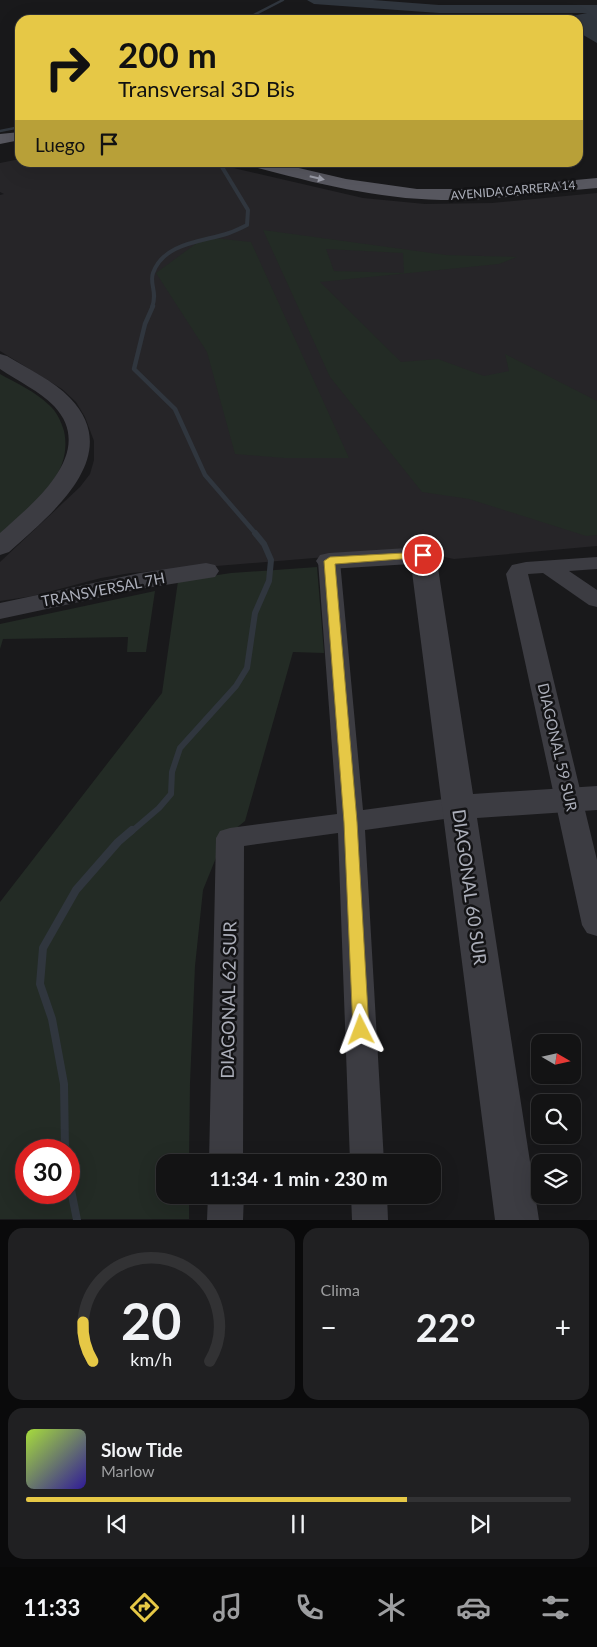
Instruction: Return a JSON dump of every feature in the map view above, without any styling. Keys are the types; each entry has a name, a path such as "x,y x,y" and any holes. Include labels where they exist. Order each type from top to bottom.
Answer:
{"main road":[{"path":"0,139 15,137"},
{"name":"AVENIDA CARRERA 14","path":"272,167 349,186 420,194 476,195 597,183"},
{"path":"338,167 352,170"},
{"name":"AVENIDA CARRERA 14","path":"563,170 597,168"}],"street":[{"path":"0,360 64,404 74,423 79,444 78,458 65,484 0,547"},
{"name":"DIAGONAL 60 SUR","path":"330,561 423,555 517,1220"},
{"path":"330,561 350,822 367,1154"},
{"path":"548,567 597,564"},
{"path":"548,567 597,600"},
{"name":"DIAGONAL 59 SUR","path":"548,567 520,570 517,574 584,799 597,925"},
{"name":"TRANSVERSAL 7H","path":"0,611 140,581 206,571"},
{"path":"350,822 459,807 584,799"},
{"name":"DIAGONAL 62 SUR","path":"226,1154 230,838 350,822"},
{"path":"225,1220 226,1204"},
{"path":"369,1204 370,1220"}],"shaded area":[{"path":"597,11 597,43 583,35 583,15 577,15"},
{"path":"15,160 15,167 229,167 363,198 425,204 492,203 597,193 597,546 454,559 411,550 131,573 101,578 33,596 0,601 0,562 80,487 90,474 94,460 94,441 85,417 76,402 62,389 0,351 0,195 4,194 0,192 0,163"},
{"path":"263,230 446,255 517,257 499,264 320,282 401,362 438,359 484,376 509,371 505,354 597,401 597,535 586,536 469,499 422,492 330,377","holes":["326,249 403,253 404,273 334,271"]},
{"path":"205,237 251,242 349,458 284,458 235,454 207,352 156,273"},
{"path":"0,374 32,392 52,408 63,427 65,448 62,463 56,477 47,490 0,534"},
{"path":"317,567 324,653 293,652 245,821 224,838 203,890 195,966 189,1154 156,1154 156,1204 189,1204 189,1219 0,1219 0,902 162,693 178,581 231,573"},
{"path":"155,591 146,652 127,652 128,637 3,639 0,649 0,624"}],"waterway":[{"path":"254,15 283,0"},
{"path":"314,0 439,9 597,9"},
{"path":"0,131 15,128"},
{"path":"152,307 154,302 153,273 158,263 166,255 185,245 229,233 247,225 248,210 222,167"},
{"path":"153,306 145,324 134,369 175,409 205,475 256,534"},
{"path":"131,832 159,808 171,794 172,772 180,748 236,686 247,668 255,613 269,581 271,560 264,544 255,533"},
{"path":"65,1139 64,1084 52,1019 40,984 43,948 76,890 118,842 132,830"},
{"path":"74,1204 77,1220"}],"route":[{"path":"361,1030 350,822 330,561 423,555"}]}
